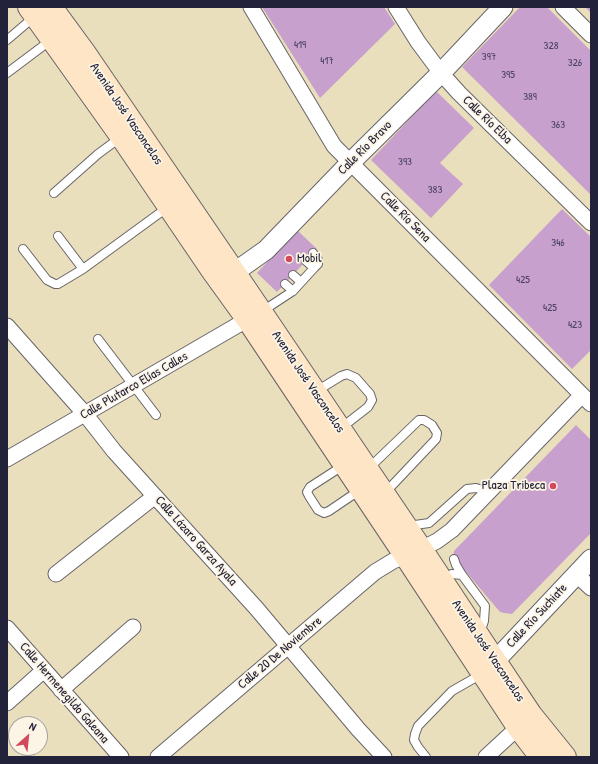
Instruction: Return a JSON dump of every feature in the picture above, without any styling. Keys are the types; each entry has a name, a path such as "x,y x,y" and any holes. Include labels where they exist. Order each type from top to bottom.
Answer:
{"main road":[{"name":"Avenida José Vasconcelos","path":"39,10 60,35 228,277 254,316 361,490 413,552 440,578 479,638 488,667"},
{"name":"Avenida José Vasconcelos","path":"60,35 121,136 176,202"},
{"name":"Avenida José Vasconcelos","path":"254,316 315,392 405,526 413,552 525,721 541,757"},
{"name":"Avenida José Vasconcelos","path":"525,721 564,757"}],"street":[{"name":"Calle Río Sena","path":"251,7 334,146 587,399"},
{"name":"Calle Río Elba","path":"396,7 418,42 441,74 591,223"},
{"name":"Calle Río Bravo","path":"228,277 275,246 351,162 441,74 503,7"},
{"path":"563,7 591,35"},
{"name":"Calle Plutarco Elías Calles","path":"7,459 254,316"},
{"name":"Calle Lázaro Garza Ayala","path":"7,326 85,414 114,451 258,609 358,729 384,757"},
{"name":"Calle 20 De Noviembre","path":"158,757 375,572 393,561 437,541 452,530 489,492 587,399"},
{"path":"56,574 155,496"},
{"name":"Calle Río Suchiate","path":"488,667 591,559"},
{"path":"576,574 591,588"},
{"path":"61,690 133,627"},
{"name":"Calle Hermenegildo Galeana","path":"7,628 121,757"},
{"path":"7,703 44,670"},
{"path":"486,757 525,721"}],"lane":[{"path":"7,40 39,10"},
{"path":"7,73 60,35"},
{"path":"54,193 121,136"},
{"path":"23,249 47,280 55,284 63,282 176,202"},
{"path":"58,236 83,269"},
{"path":"254,316 293,291 318,264 318,260 313,253"},
{"path":"306,261 314,268"},
{"path":"293,274 301,282"},
{"path":"285,284 293,291"},
{"path":"98,339 156,415"},
{"path":"315,392 347,374 356,378 370,394 372,400 368,407 340,428"},
{"path":"367,469 419,420 424,420 432,425 437,433 436,439 384,494"},
{"path":"345,464 310,487 307,492 309,496 318,510 324,513 361,490"},
{"path":"405,526 429,523 467,489 476,488 489,492"},
{"path":"454,559 462,575 484,606 484,621 479,638"},
{"path":"440,578 452,574 462,575"},
{"path":"426,757 418,748 414,740 418,726 452,691 473,679 488,667"}],"building":[{"path":"262,7 384,7 395,24 320,98"},
{"path":"520,7 547,7 591,51 591,195 462,67"},
{"path":"585,7 591,7 591,13"},
{"path":"436,91 474,128 440,163 463,184 431,218 371,160"},
{"path":"562,209 591,237 591,350 572,369 489,285"},
{"name":"Mobil","path":"297,230 317,249 277,292 257,273"},
{"name":"Plaza Tribeca","path":"576,425 591,440 591,533 512,614 500,612 453,557 454,551"}],"place":[{"name":"Mobil","path":"289,259"},
{"name":"Plaza Tribeca","path":"553,486"}]}
